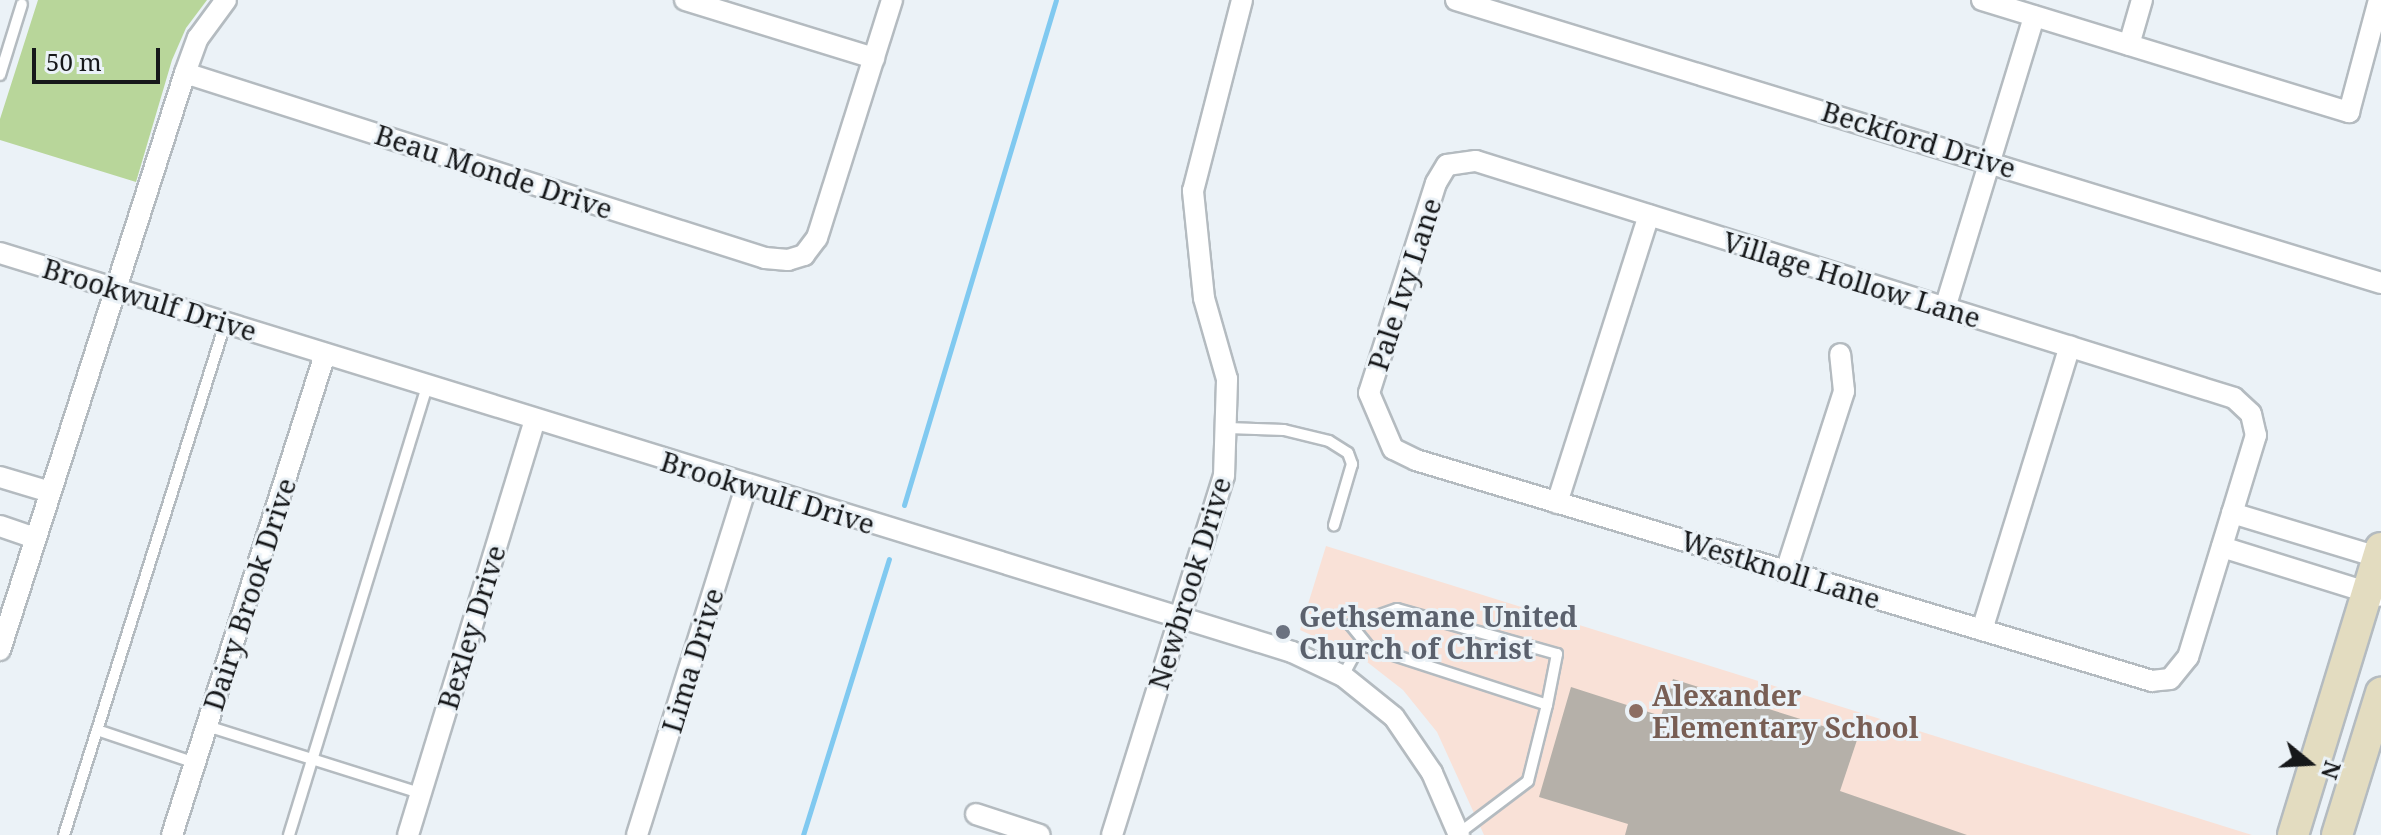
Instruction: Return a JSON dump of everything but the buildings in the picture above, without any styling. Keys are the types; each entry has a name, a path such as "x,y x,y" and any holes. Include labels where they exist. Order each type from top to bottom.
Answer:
{"main road":[{"path":"2293,835 2374,594 2380,554"},
{"path":"2337,835 2381,693"}],"street":[{"path":"0,650 185,73 198,38 226,0"},
{"path":"685,0 874,58 892,0"},
{"name":"Newbrook Drive","path":"1112,835 1177,617 1216,515 1228,428 1227,379 1204,298 1193,191 1242,0"},
{"name":"Beckford Drive","path":"1456,0 1992,160 2381,283"},
{"path":"1982,0 2349,112 2379,0"},
{"path":"2129,45 2142,0"},
{"path":"1945,308 2034,16"},
{"name":"Beau Monde Drive","path":"185,73 765,258 804,255 817,238 874,58"},
{"name":"Village Hollow Lane","path":"1447,165 1476,161 2234,398 2251,414 2256,435 2232,513"},
{"name":"Pale Ivy Lane","path":"1393,449 1369,393 1436,183 1447,165"},
{"path":"1557,503 1649,215"},
{"name":"Brookwulf Drive","path":"0,253 1292,652 1343,676 1394,717 1432,773 1458,835"},
{"path":"1982,630 2070,346"},
{"name":"Dairy Brook Drive","path":"172,835 325,354"},
{"path":"1786,571 1844,391 1840,354"},
{"name":"Bexley Drive","path":"408,835 535,420"},
{"name":"Westknoll Lane","path":"1393,449 1557,503 2152,681 2170,679 2188,657 2222,547"},
{"path":"0,477 50,492"},
{"name":"Lima Drive","path":"637,835 747,485"},
{"path":"2374,594 2222,547 2232,513 2380,554"},
{"path":"0,526 35,538"},
{"path":"976,814 1040,835"}],"lane":[{"path":"0,75 22,4"},
{"path":"64,835 225,324"},
{"path":"289,835 427,386"},
{"path":"1228,428 1284,430 1329,441 1348,453 1352,464 1334,525"},
{"path":"1458,835 1528,781 1547,705 1557,654 1397,609 1351,625 1361,642 1547,705"},
{"path":"1343,676 1361,642"},
{"path":"207,726 420,793"},
{"path":"97,730 195,763"}],"shaded area":[{"name":"Alexander Elementary School","path":"1326,546 2252,835 1484,835 1437,732 1403,690 1362,658 1300,630"}],"green space":[{"path":"38,0 207,0 186,28 172,60 136,182 0,140 0,119"}],"waterway":[{"path":"904,505 1056,0"},
{"path":"803,835 889,559"}],"place":[{"name":"Gethsemane United Church of Christ","path":"1283,632"},
{"name":"Alexander Elementary School","path":"1636,711"}]}
